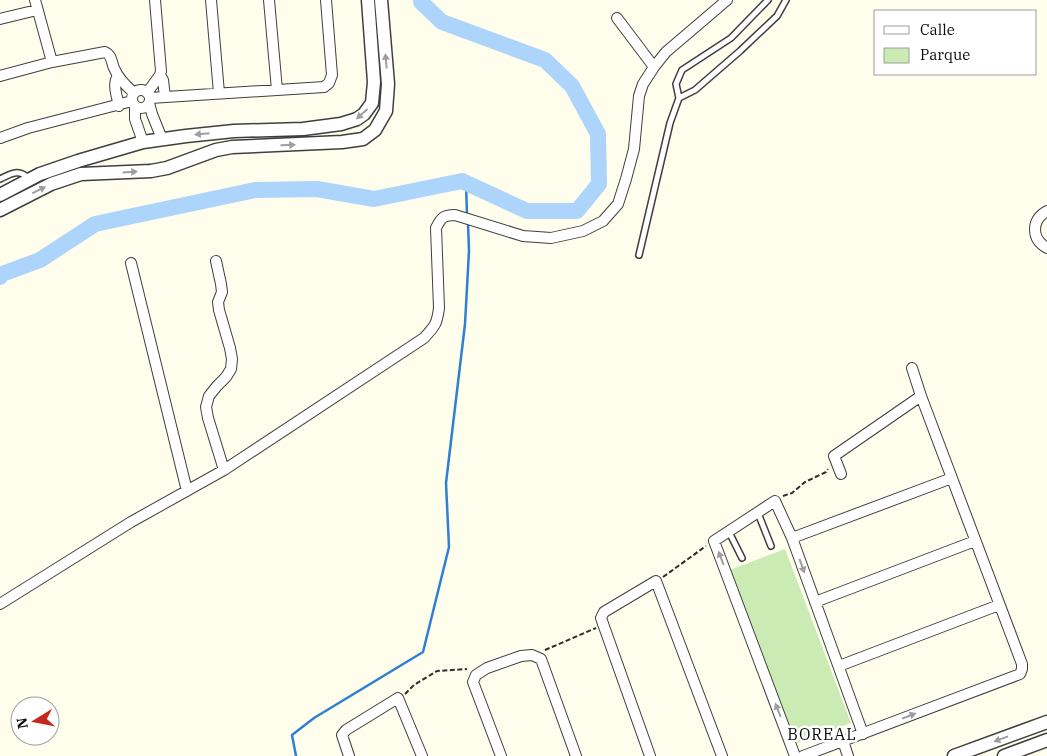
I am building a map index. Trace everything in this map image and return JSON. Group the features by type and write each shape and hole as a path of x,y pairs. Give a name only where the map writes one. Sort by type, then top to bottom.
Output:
{"street":[{"path":"0,76 52,62 107,52 118,76 137,108 145,108 160,75 161,64 156,0"},
{"path":"212,0 219,93"},
{"path":"269,0 277,90"},
{"path":"148,98 327,85 332,75 326,0"},
{"path":"0,195 40,174 143,142 234,131 303,128 341,124 357,119 364,114 372,103 374,82 368,0"},
{"path":"0,210 51,184 81,174 151,171 167,168 216,150 232,147 342,142 363,139 375,130 386,111 388,84 381,0"},
{"path":"0,604 115,531 224,470 424,338 437,321 439,308 436,228 440,220 447,215 455,215 524,236 551,238 583,231 603,221 618,204 626,179 634,149 639,96 643,84 666,52 727,0"},
{"path":"0,19 36,5 52,62"},
{"path":"617,18 654,67"},
{"path":"160,75 163,80 165,96"},
{"path":"118,76 115,84 119,106"},
{"path":"0,138 28,128 119,106 133,100 139,90 144,91 148,98 162,139"},
{"path":"133,100 135,119 143,142"},
{"path":"232,147 234,131"},
{"path":"78,161 81,174"},
{"path":"1047,211 1038,219 1035,229 1038,240 1047,248"},
{"path":"216,261 222,292 218,302 218,310 232,359 231,369 209,396 206,407 224,470"},
{"path":"131,263 187,491"},
{"path":"803,756 820,753 843,741 1020,674 1022,669 1022,664 912,368"},
{"path":"841,474 834,456 921,396"},
{"path":"792,538 952,478"},
{"path":"796,756 714,541 775,501 792,538 863,734"},
{"path":"815,602 975,541"},
{"path":"650,756 601,618 604,612 656,581 722,756"},
{"path":"839,666 999,605"},
{"path":"501,756 473,682 476,675 487,668 521,656 532,655 541,659 576,756"},
{"path":"349,756 342,735 346,730 398,698 422,756"},
{"path":"954,756 1047,722"},
{"path":"1004,756 1047,740"},
{"path":"843,741 848,756"}],"lane":[{"path":"639,255 670,123 679,98 676,84 682,70 731,38 768,0"},
{"path":"679,98 695,90 740,51 777,16 786,0"},
{"path":"0,179 18,172 25,175 29,180"},
{"path":"758,512 771,546"},
{"path":"729,531 742,558"}],"path":[{"path":"775,501 826,472 831,466 834,456"},
{"path":"656,581 714,541"},
{"path":"532,655 602,625"},
{"path":"398,698 437,671 487,668"}],"green space":[{"path":"785,549 851,723 795,744 730,570"}],"waterway":[{"path":"0,277 2,274 40,260 95,224 255,190 317,189 374,199 462,181 527,211 577,211 599,184 598,134 572,86 545,60 442,22 421,0"},
{"path":"466,183 467,215"},
{"path":"296,756 292,735 314,718 423,652 449,547 446,483 465,324 469,251 468,223"}],"district":[{"name":"BOREAL","path":"822,734"}]}
